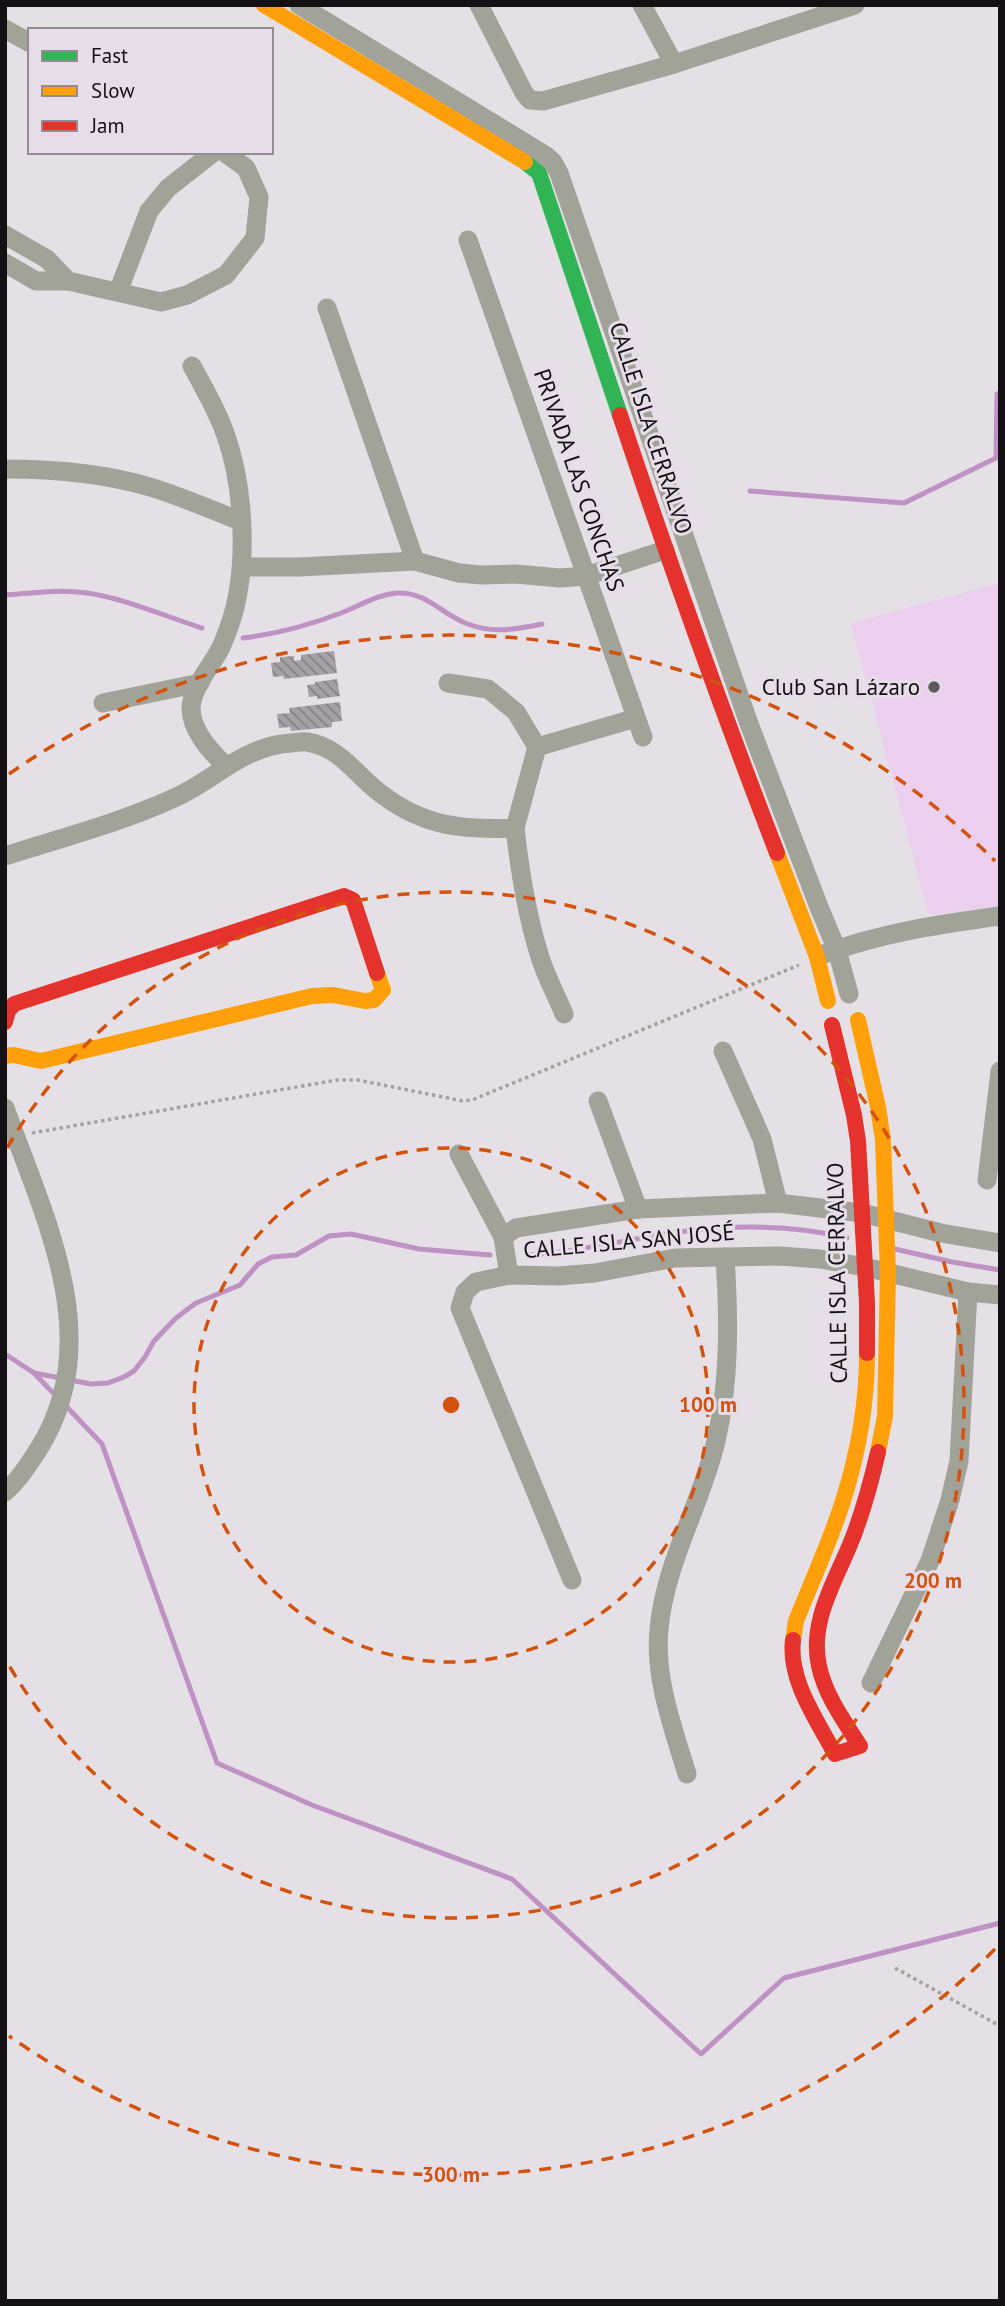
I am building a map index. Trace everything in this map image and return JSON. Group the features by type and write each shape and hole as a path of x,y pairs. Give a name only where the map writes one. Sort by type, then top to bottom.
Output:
{"street":[{"name":"CALLE ISLA CERRALVO","path":"264,5 539,173 665,550 729,728 817,957 828,1001"},
{"name":"CALLE ISLA CERRALVO","path":"299,5 553,162 748,721 836,950 849,994"},
{"path":"479,5 524,93 530,100 543,102 674,64 855,5"},
{"path":"642,5 674,64"},
{"path":"792,5 802,23"},
{"path":"5,29 28,42"},
{"path":"118,292 149,211 168,188 211,154"},
{"path":"5,263 36,281 68,281 161,302 187,295 226,275 255,238 259,197 246,168 227,154"},
{"path":"5,235 47,260 68,281"},
{"name":"PRIVADA LAS CONCHAS","path":"468,240 643,737"},
{"path":"327,308 415,561"},
{"path":"192,366 217,412 232,453 237,477 243,567 235,608 221,648 193,695 191,710 197,729 211,751 226,766"},
{"path":"5,469 40,469 118,479 149,486 240,521"},
{"path":"243,567 415,561 470,575 516,574 560,578 586,576 665,550"},
{"path":"103,704 200,683"},
{"path":"448,683 488,690 516,712 537,747 515,828 527,907 542,963 564,1014"},
{"path":"537,747 636,718"},
{"path":"7,851 124,817 173,799 226,766 271,744 307,742 341,755 380,793 418,816 447,826 476,830 515,828"},
{"path":"5,1022 8,1011 14,1004 344,896 353,900 383,990 374,1000 365,1002 333,995 312,996 41,1061 30,1061 15,1054 5,1056"},
{"path":"817,957 900,931 1000,916"},
{"path":"841,992 849,994 856,998 860,1005 858,1020 853,1026 846,1028 832,1025 825,1014 828,1001 841,992"},
{"name":"CALLE ISLA CERRALVO","path":"832,1025 856,1128 861,1170 867,1363 855,1457 843,1502 796,1621 792,1651 802,1689 835,1754 860,1746 832,1701 819,1667 816,1644 822,1609 856,1530 874,1470 885,1416 888,1273 883,1150 878,1107 858,1020"},
{"path":"723,1052 762,1139 778,1203"},
{"path":"987,1180 1000,1071"},
{"path":"598,1101 638,1209"},
{"path":"5,1108 61,1265 71,1348 63,1396 49,1433 18,1480 5,1492"},
{"path":"459,1154 503,1237"},
{"name":"CALLE ISLA SAN JOSÉ","path":"509,1275 503,1237 516,1228 638,1209 778,1203 862,1213 941,1233 1000,1243"},
{"path":"687,1774 670,1720 660,1671 658,1630 668,1581 716,1442 727,1364 725,1256"},
{"name":"CALLE ISLA SAN JOSÉ","path":"572,1580 460,1308 465,1292 476,1282 509,1275 559,1276 595,1273 675,1258 779,1256 820,1259 968,1292 1000,1295"},
{"path":"871,1683 930,1561 960,1461 968,1292"}],"path":[{"path":"15,1136 337,1080 358,1080 463,1101 472,1100 817,957"},
{"path":"895,1968 1000,2026"}],"shaded area":[{"name":"Club San Lázaro","path":"1000,583 1000,906 929,915 851,623"}],"building":[{"path":"334,651 337,673 284,679 283,676 273,677 271,663 280,662 280,657 294,656 294,661 301,660 301,655"},
{"path":"337,679 340,696 317,699 317,696 309,697 307,685"},
{"path":"340,702 342,721 332,722 332,727 291,731 290,727 279,728 277,714 290,713 289,708"}],"waterway":[{"path":"750,491 904,503 996,458 997,394 1000,393"},
{"path":"5,595 56,591 87,593 131,604 202,628"},
{"path":"243,638 305,625 375,598 396,593 417,596 477,627 505,630 542,624"},
{"path":"529,1255 716,1228 782,1228 847,1238"},
{"path":"70,1380 91,1384 108,1383 124,1377 134,1371 154,1341 176,1318 196,1303 240,1285 258,1264 272,1257 296,1255 329,1236 351,1234 419,1249 490,1255"},
{"path":"895,1249 1000,1270"},
{"path":"5,1354 34,1373 60,1378"},
{"path":"34,1373 56,1396"},
{"path":"65,1405 102,1444 217,1763 312,1805 512,1879 701,2054 784,1978 1000,1923"}],"traffic: fast":[{"path":"525,162 539,173 620,415"}],"traffic: slow":[{"path":"264,5 525,162"},
{"path":"777,853 817,957 828,1001"},
{"path":"5,1056 14,1055 41,1061 312,996 333,995 374,1000 383,990 377,973"},
{"path":"858,1020 883,1140 888,1273 885,1416 878,1452"},
{"path":"793,1640 796,1621 843,1501 853,1465 861,1428 867,1353"}],"traffic: jam":[{"path":"620,415 696,635 777,853"},
{"path":"5,1022 8,1011 14,1004 344,896 353,900 377,973"},
{"path":"832,1025 858,1141 867,1303 867,1353"},
{"path":"793,1640 799,1685 835,1754 860,1746 836,1708 822,1677 817,1648 818,1630 828,1596 856,1529 878,1452"}],"place":[{"name":"Club San Lázaro","path":"934,687"}]}
